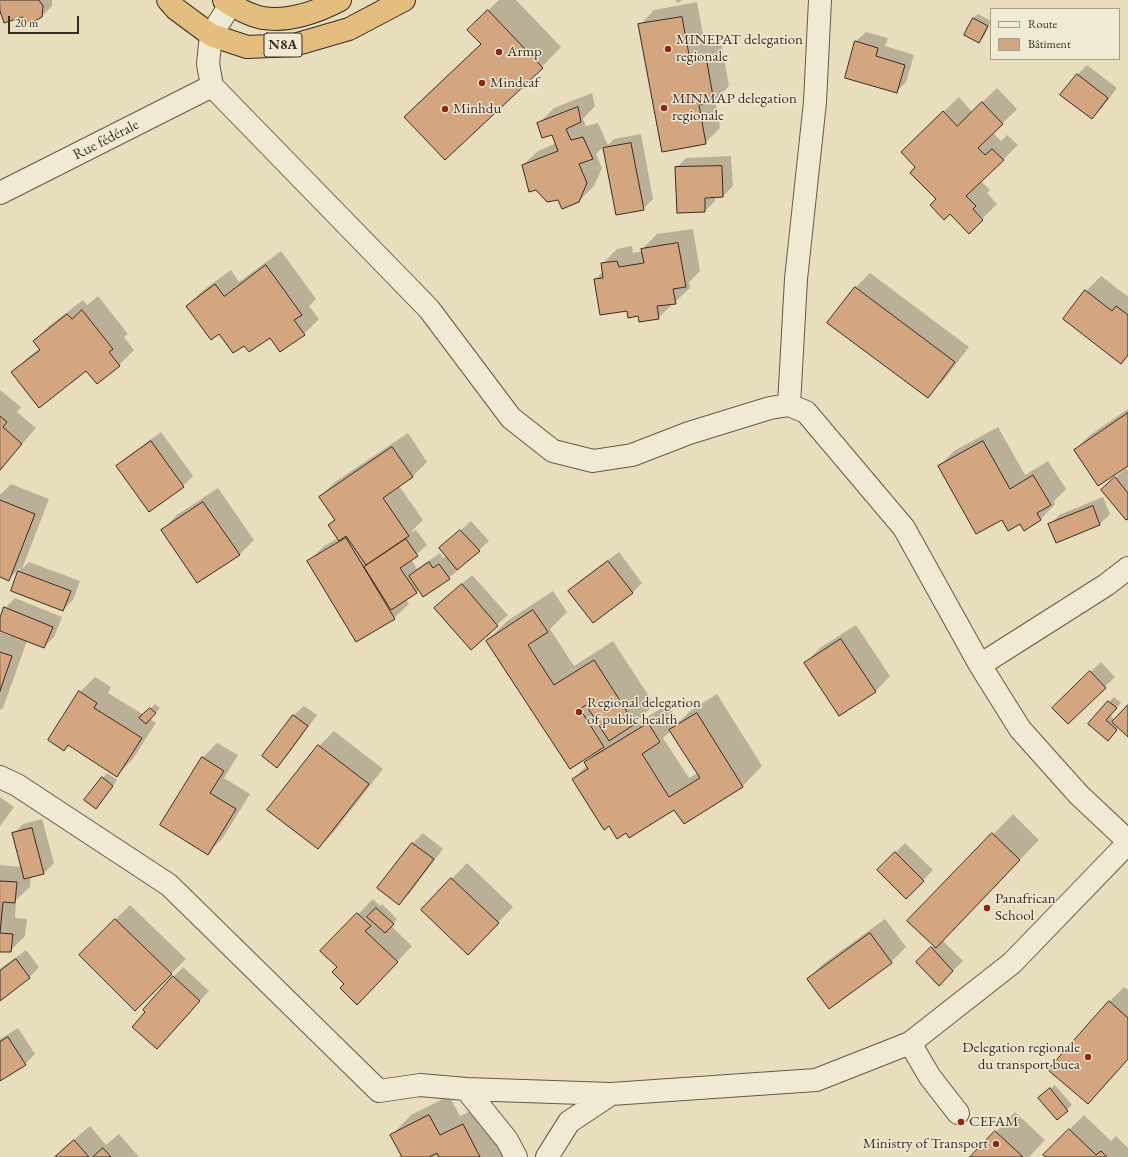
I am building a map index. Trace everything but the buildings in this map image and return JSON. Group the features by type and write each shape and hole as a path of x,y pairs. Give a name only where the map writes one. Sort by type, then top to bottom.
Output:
{"highway":[{"name":"N8A","path":"168,0 176,9 211,35 247,47 294,45 349,29 404,0"},
{"name":"N8A","path":"227,2 262,18 289,18 321,10 340,0"}],"street":[{"path":"789,405 796,280 815,102 820,0"},
{"path":"0,777 17,785 169,885 379,1091 420,1085 466,1089 611,1094 816,1080 910,1044 1012,963 1126,835 1079,795 1020,729 980,665 904,528 806,412 789,405 770,408 689,433 632,455 593,461 553,451 511,418 429,309 212,86 208,64 211,35 227,2"},
{"name":"Rue fédérale","path":"0,193 212,86"},
{"path":"980,665 1106,585 1128,568"},
{"path":"910,1044 930,1077 958,1113"},
{"path":"466,1089 507,1140 516,1157"},
{"path":"547,1157 569,1122 611,1094"}],"place":[{"name":"MINEPAT delegation regionale","path":"668,49"},
{"name":"Armp","path":"499,52"},
{"name":"Mindcaf","path":"482,83"},
{"name":"MINMAP delegation regionale","path":"664,108"},
{"name":"Minhdu","path":"445,109"},
{"name":"Regional delegation of public health","path":"579,712"},
{"name":"Panafrican School","path":"987,908"},
{"name":"Delegation regionale du transport buea","path":"1088,1057"},
{"name":"CEFAM","path":"961,1122"},
{"name":"Ministry of Transport","path":"996,1144"}]}
